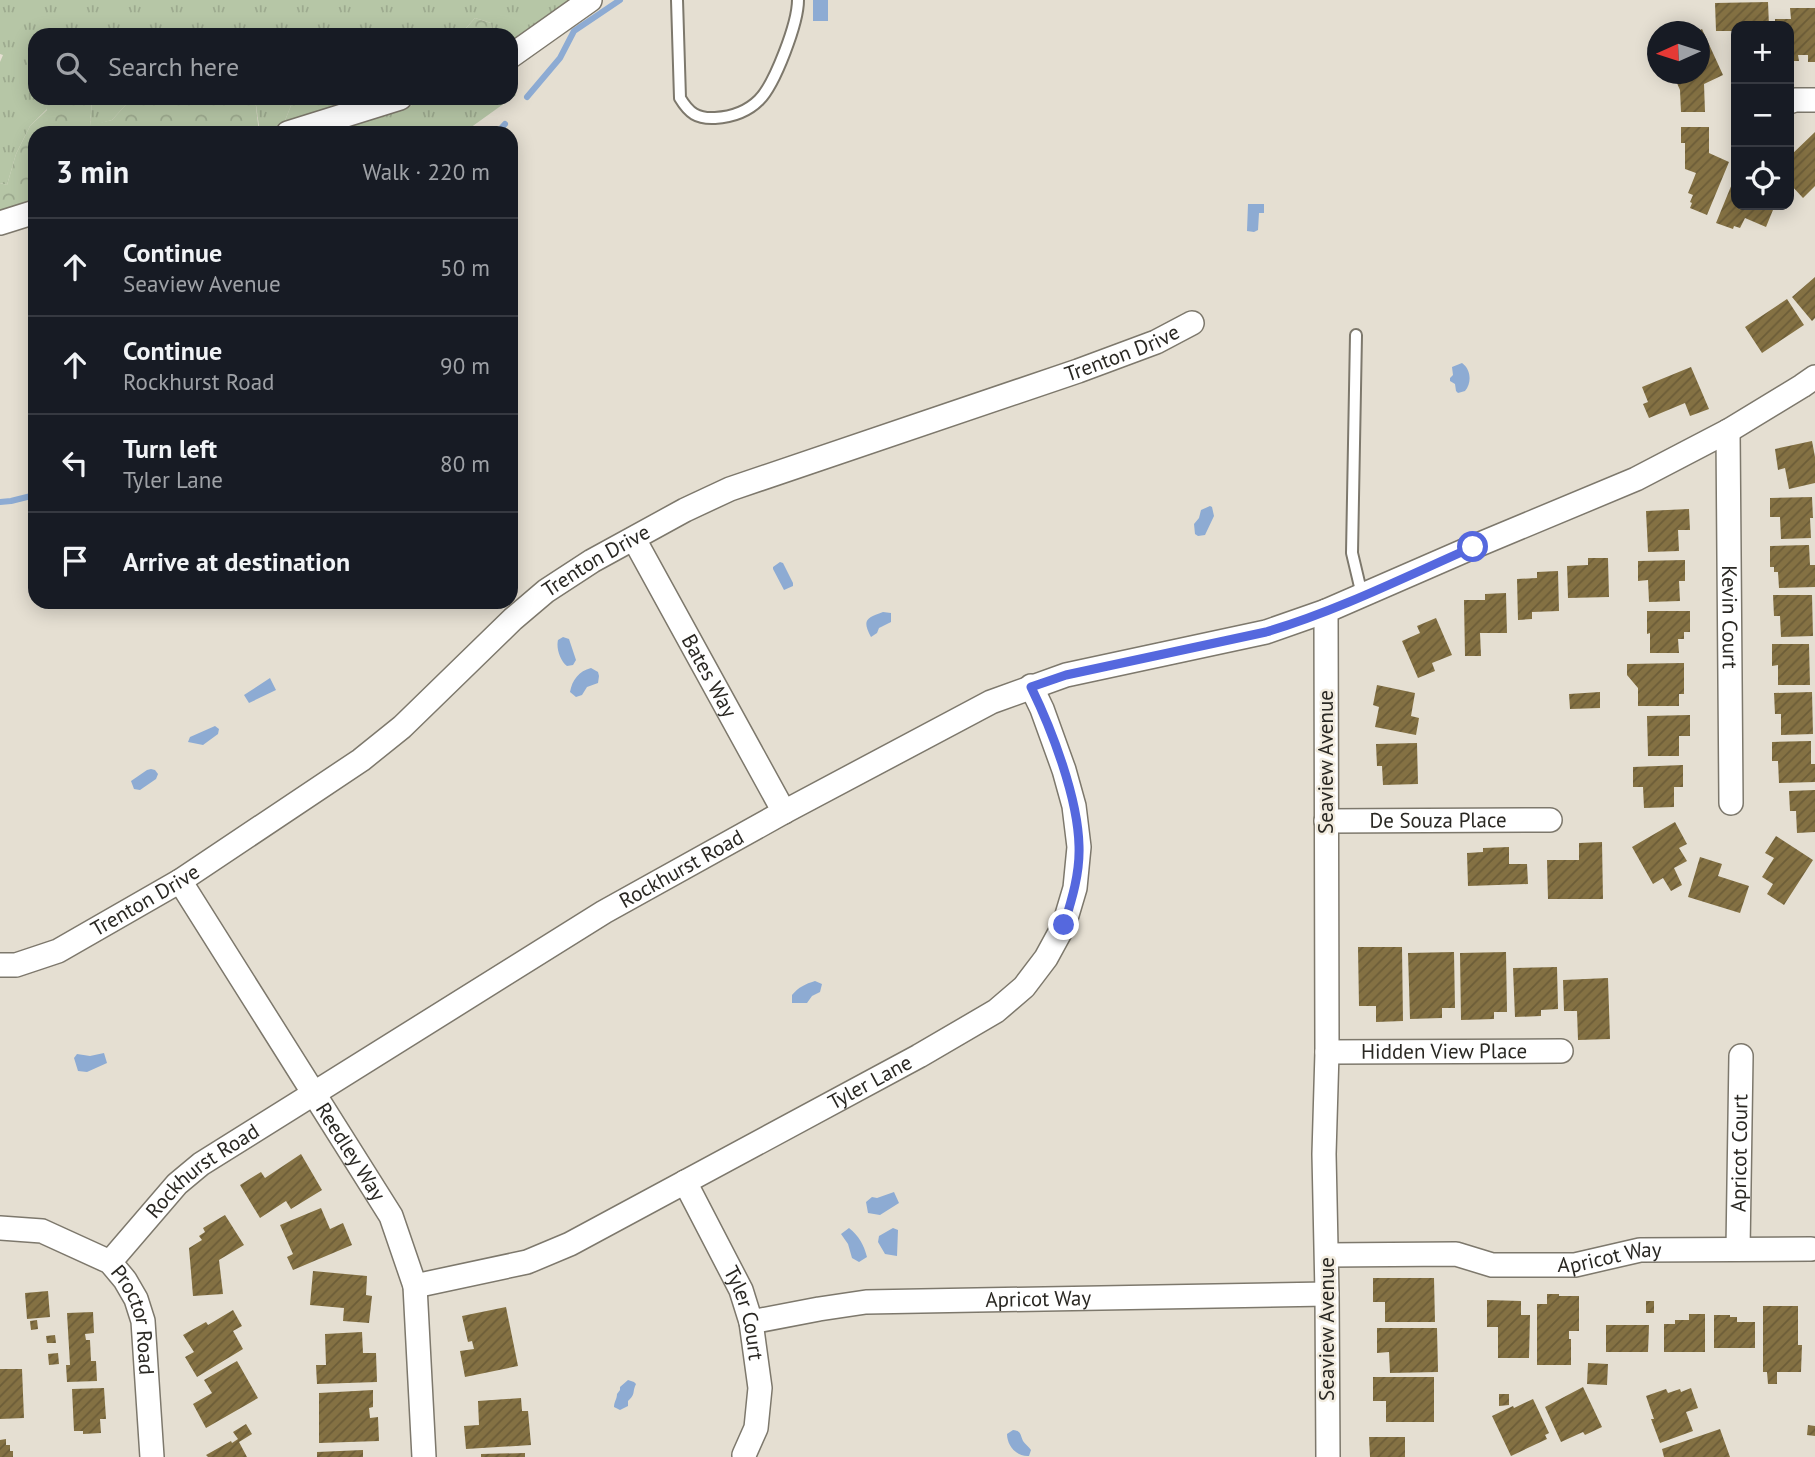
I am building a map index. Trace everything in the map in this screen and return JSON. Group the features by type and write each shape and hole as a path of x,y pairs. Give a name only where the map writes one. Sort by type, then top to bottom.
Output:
{"street":[{"path":"518,51 590,0"},
{"path":"1794,100 1815,100"},
{"path":"310,126 378,105"},
{"path":"0,223 28,214"},
{"name":"Trenton Drive","path":"0,965 16,965 58,951 180,881 361,761 402,727 513,619 546,591 592,561 685,510 730,489 1078,371 1156,342 1192,323"},
{"path":"1326,611 1636,479 1728,431 1815,377"},
{"name":"Kevin Court","path":"1728,431 1731,803"},
{"name":"Bates Way","path":"634,539 784,812"},
{"name":"Rockhurst Road","path":"110,1262 188,1173 604,912 784,812 991,702 1031,687 1066,675 1266,632 1326,611"},
{"name":"Seaview Avenue","path":"1326,611 1327,1052 1324,1154 1328,1457"},
{"name":"Tyler Lane","path":"415,1286 527,1262 570,1244 919,1056 996,1011 1024,987 1046,958 1064,925 1075,888 1079,847 1071,794 1042,709 1031,687"},
{"name":"De Souza Place","path":"1326,821 1550,820"},
{"name":"Reedley Way","path":"180,881 391,1216 415,1286 424,1457"},
{"name":"Hidden View Place","path":"1327,1052 1561,1051"},
{"name":"Apricot Court","path":"1738,1249 1741,1056"},
{"name":"Tyler Court","path":"685,1182 741,1290 751,1322 760,1388 756,1428 744,1455"},
{"name":"Proctor Road","path":"0,1228 42,1231 110,1262 125,1280 136,1299 143,1321 152,1457"},
{"name":"Apricot Way","path":"1327,1255 1456,1254 1492,1265 1575,1265 1640,1250 1811,1249"},
{"name":"Apricot Way","path":"751,1322 866,1303 1327,1294"}],"lane":[{"path":"677,0 680,98 695,116 705,119 741,113 758,101 769,87 791,34 798,0"},
{"path":"1356,335 1352,553 1362,596"}],"green space":[{"path":"0,0 572,0 518,39 518,28 491,28 491,23 475,18 466,28 28,28 28,105 46,105 47,109 28,126 7,185 0,183 0,62 3,55 0,54"},
{"path":"475,18 491,23 491,28 466,28"},
{"path":"45,105 92,105 90,125 112,120 126,105 256,105 258,126 30,126 47,110"},
{"path":"92,105 126,105 112,120 90,126"},
{"path":"256,105 291,105 284,123 277,126 259,126"},
{"path":"291,105 340,105 284,123"},
{"path":"412,105 502,105 473,126 344,126"},
{"path":"28,130 28,202 0,211 0,183 7,185 16,154"}],"water":[{"path":"813,0 828,0 828,21 813,21"},
{"path":"1248,204 1264,204 1264,213 1259,213 1258,230 1254,232 1247,231"},
{"path":"1462,363 1469,372 1470,380 1465,391 1458,393 1450,378 1453,375 1452,367"},
{"path":"1210,506 1214,516 1205,535 1198,536 1195,534 1194,524 1201,510"},
{"path":"780,562 793,583 793,586 784,590 773,569"},
{"path":"883,612 891,613 891,622 879,628 871,637 867,620"},
{"path":"563,637 569,639 576,660 573,665 567,666 559,654 558,640"},
{"path":"591,668 598,672 598,683 587,687 582,695 576,697 570,692 572,684 580,674"},
{"path":"270,678 276,690 249,703 244,695"},
{"path":"215,726 219,729 218,734 203,745 188,742 190,737"},
{"path":"151,769 158,774 156,779 140,790 134,789 131,781"},
{"path":"815,981 822,984 820,992 812,996 807,1003 792,1003 792,995 795,992"},
{"path":"104,1053 107,1063 87,1072 78,1071 74,1058 77,1054 90,1056"},
{"path":"894,1192 899,1203 880,1215 868,1213 866,1202 872,1197"},
{"path":"849,1228 866,1253 867,1257 859,1262 852,1258 848,1244 841,1234"},
{"path":"893,1228 898,1230 897,1256 885,1254 878,1242 879,1236"},
{"path":"628,1380 636,1384 628,1406 620,1410 614,1407 617,1394"},
{"path":"1013,1430 1019,1432 1031,1450 1029,1456 1020,1455 1011,1446 1007,1434"}],"building":[{"path":"1768,2 1769,21 1731,21 1731,31 1716,31 1715,3"},
{"path":"1790,8 1815,8 1815,62 1808,62 1808,55 1798,55 1799,61 1794,61 1794,21 1775,21 1791,19"},
{"path":"1710,47 1723,75 1710,81"},
{"path":"1677,84 1704,84 1705,112 1681,112"},
{"path":"1681,127 1709,127 1709,153 1729,162 1707,215 1690,208 1693,195 1688,193 1696,173 1685,169 1685,143 1681,143"},
{"path":"1815,132 1815,186 1803,198 1794,188 1794,152"},
{"path":"1731,186 1731,210 1773,210 1766,227 1745,218 1740,228 1734,226 1733,229 1716,223"},
{"path":"1815,277 1815,318 1812,321 1792,297"},
{"path":"1787,299 1804,325 1762,353 1745,327"},
{"path":"1691,367 1709,409 1690,416 1685,403 1649,418 1643,404 1648,402 1642,387"},
{"path":"1812,441 1815,483 1789,489 1785,468 1778,470 1775,449"},
{"path":"1812,497 1811,538 1781,539 1780,517 1770,517 1770,498"},
{"path":"1689,509 1690,530 1678,530 1679,551 1648,552 1646,511"},
{"path":"1809,545 1810,565 1815,565 1815,587 1779,588 1778,572 1774,572 1774,567 1770,567 1770,546"},
{"path":"1588,558 1608,558 1609,597 1568,598 1567,566 1588,565"},
{"path":"1685,560 1685,581 1679,581 1680,601 1649,602 1648,580 1638,581 1638,561"},
{"path":"1558,571 1559,611 1532,612 1532,619 1518,620 1517,579 1537,578 1537,572"},
{"path":"1506,593 1507,633 1480,633 1481,656 1465,656 1464,600 1485,600 1485,594"},
{"path":"1773,595 1812,595 1813,636 1781,637 1780,616 1774,616"},
{"path":"1647,611 1690,611 1690,632 1684,632 1684,639 1678,639 1679,653 1650,653"},
{"path":"1436,618 1452,655 1432,663 1435,671 1418,678 1402,641 1420,633 1417,626"},
{"path":"1772,644 1809,644 1810,685 1778,685 1778,665 1772,666"},
{"path":"1684,663 1684,694 1679,694 1679,706 1638,706 1638,688 1627,675 1627,664"},
{"path":"1377,685 1415,693 1411,716 1419,718 1416,735 1375,727 1379,707 1373,705"},
{"path":"1600,692 1600,708 1570,709 1569,694"},
{"path":"1812,692 1813,734 1781,735 1781,714 1775,714 1774,693"},
{"path":"1690,715 1690,736 1679,736 1679,756 1648,756 1647,716"},
{"path":"1811,741 1811,764 1815,764 1815,782 1779,783 1778,761 1772,761 1772,742"},
{"path":"1417,743 1418,784 1383,785 1382,766 1377,766 1376,744"},
{"path":"1683,765 1683,787 1674,787 1674,807 1644,808 1643,787 1633,787 1633,767"},
{"path":"1815,790 1815,832 1797,833 1796,811 1790,811 1789,791"},
{"path":"1675,822 1687,844 1679,848 1687,861 1674,868 1682,885 1671,891 1663,878 1653,884 1632,847"},
{"path":"1776,836 1813,860 1784,905 1767,894 1773,884 1762,877 1774,858 1765,853"},
{"path":"1602,842 1603,899 1548,899 1547,860 1579,860 1579,843"},
{"path":"1509,847 1509,864 1527,864 1528,884 1468,886 1467,853 1483,852 1483,848"},
{"path":"1700,857 1722,864 1718,876 1749,886 1740,913 1688,897"},
{"path":"1358,947 1402,947 1403,1021 1376,1022 1376,1006 1359,1006"},
{"path":"1454,952 1455,1008 1442,1008 1442,1018 1410,1019 1408,953"},
{"path":"1506,952 1507,1012 1494,1012 1494,1019 1461,1020 1460,953"},
{"path":"1557,967 1558,1009 1541,1010 1541,1016 1515,1017 1513,968"},
{"path":"1608,978 1610,1039 1578,1040 1577,1011 1564,1011 1563,980"},
{"path":"301,1154 322,1190 291,1209 286,1201 260,1218 240,1185 261,1172 265,1178"},
{"path":"321,1208 330,1229 343,1223 352,1245 293,1270 287,1257 293,1254 280,1225"},
{"path":"225,1215 244,1245 219,1260 223,1294 193,1296 189,1248 202,1240 199,1236 205,1232 203,1228"},
{"path":"313,1271 367,1276 366,1295 372,1296 369,1323 343,1321 344,1308 310,1305"},
{"path":"1373,1278 1434,1278 1435,1322 1385,1322 1385,1302 1373,1302"},
{"path":"48,1291 50,1317 27,1319 25,1293"},
{"path":"1547,1294 1579,1296 1579,1331 1569,1331 1571,1365 1537,1365 1537,1304 1547,1304"},
{"path":"1487,1300 1521,1301 1521,1315 1530,1315 1529,1358 1498,1358 1498,1327 1487,1327"},
{"path":"1646,1301 1654,1301 1654,1313 1646,1313"},
{"path":"1763,1306 1798,1306 1798,1345 1802,1345 1801,1372 1777,1372 1777,1384 1768,1384 1767,1372 1763,1372"},
{"path":"506,1307 518,1366 465,1377 460,1351 474,1349 472,1341 468,1342 462,1316"},
{"path":"233,1310 242,1326 233,1331 243,1349 197,1377 185,1357 194,1352 183,1335 206,1322 208,1325"},
{"path":"93,1312 94,1333 85,1334 86,1340 90,1340 91,1361 96,1361 97,1381 67,1382 66,1365 70,1365 67,1313"},
{"path":"1689,1314 1705,1314 1705,1352 1664,1352 1664,1324 1675,1324 1675,1320 1689,1320"},
{"path":"1714,1315 1737,1317 1737,1322 1755,1322 1755,1348 1714,1348"},
{"path":"37,1320 38,1329 31,1330 30,1321"},
{"path":"1606,1325 1649,1325 1648,1352 1606,1352"},
{"path":"1377,1328 1437,1328 1438,1372 1390,1373 1389,1352 1377,1353"},
{"path":"362,1332 363,1353 376,1353 377,1382 317,1384 316,1365 326,1365 325,1334"},
{"path":"55,1335 56,1343 47,1343 46,1336"},
{"path":"58,1353 59,1364 49,1365 48,1354"},
{"path":"237,1361 258,1398 206,1428 193,1404 212,1393 204,1380"},
{"path":"1588,1363 1608,1364 1607,1385 1587,1384"},
{"path":"0,1369 22,1369 24,1418 0,1419"},
{"path":"1373,1377 1434,1377 1434,1422 1386,1422 1386,1401 1373,1401"},
{"path":"1583,1387 1602,1427 1561,1442 1545,1407"},
{"path":"104,1388 106,1419 100,1419 101,1433 83,1434 83,1431 74,1431 72,1389"},
{"path":"1691,1388 1698,1408 1686,1412 1693,1431 1660,1443 1646,1396 1666,1389 1668,1393"},
{"path":"373,1390 370,1418 378,1417 379,1441 319,1443 319,1393"},
{"path":"1499,1394 1509,1394 1509,1405 1499,1406"},
{"path":"521,1398 522,1411 528,1411 531,1445 466,1449 464,1426 479,1425 478,1401"},
{"path":"1533,1399 1549,1433 1545,1435 1547,1439 1511,1456 1492,1416"},
{"path":"246,1424 252,1434 239,1442 247,1457 206,1455 238,1439 233,1432"},
{"path":"1808,1425 1815,1426 1815,1436 1807,1435"},
{"path":"1720,1429 1730,1457 1664,1457 1662,1449"},
{"path":"1369,1437 1405,1437 1405,1457 1370,1457"},
{"path":"6,1439 6,1445 10,1445 10,1451 13,1451 13,1457 0,1457 0,1440"},
{"path":"363,1450 363,1457 317,1457 317,1452"},
{"path":"525,1453 525,1457 481,1457 481,1454"}],"waterway":[{"path":"527,97 560,58 574,31 620,0"},
{"path":"0,502 28,497"}],"route":[{"path":"1064,925 1075,888 1079,847 1074,806 1042,709 1031,687 1066,675 1285,626 1473,547"}]}
